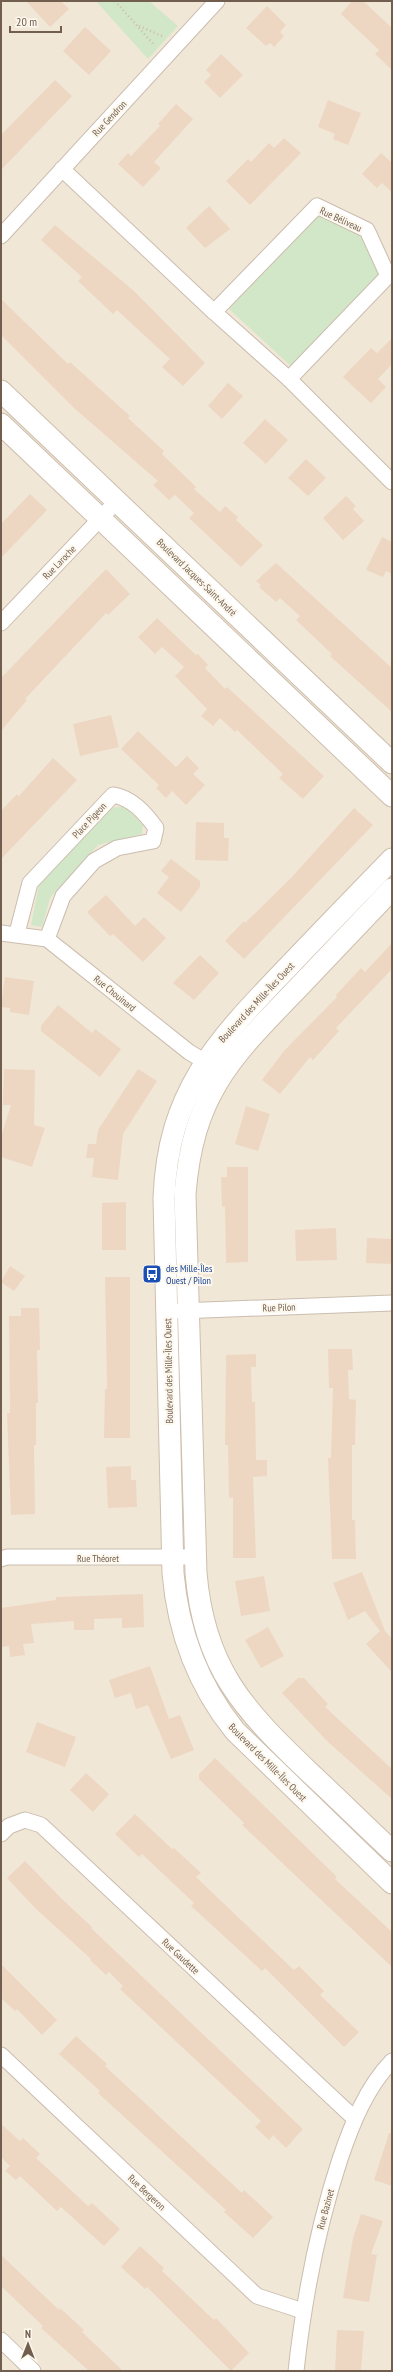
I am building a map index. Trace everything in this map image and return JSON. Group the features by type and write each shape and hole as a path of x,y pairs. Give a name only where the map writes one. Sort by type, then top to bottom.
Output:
{"street":[{"name":"Rue Gendron","path":"1,236 217,1"},
{"path":"62,169 214,312 289,379 392,482"},
{"name":"Rue Béliveau","path":"214,312 317,206 367,230 388,276 289,379"},
{"name":"Boulevard Jacques-Saint-André","path":"1,391 392,763"},
{"path":"1,424 392,796"},
{"name":"Rue Laroche","path":"1,623 117,501"},
{"name":"Place Pigeon","path":"17,933 30,883 113,795 126,797 148,818 156,828 153,841 117,848 94,861 63,896 47,939"},
{"name":"Boulevard des Mille-Îles Ouest","path":"392,859 237,1019 204,1062 182,1106 170,1144 165,1170 166,1311 174,1588 186,1643 202,1682 217,1709 252,1749 392,1883"},
{"name":"Boulevard des Mille-Îles Ouest","path":"392,889 252,1035 222,1072 200,1117 189,1156 185,1194 196,1557 198,1597 207,1634 221,1669 238,1698 268,1733 392,1851"},
{"name":"Rue Chouinard","path":"1,933 17,933 47,939 188,1052 222,1072"},
{"name":"Rue Pilon","path":"166,1311 392,1303"},
{"name":"Rue Théoret","path":"1,1559 7,1557 196,1557"},
{"name":"Rue Gaudette","path":"1,1834 9,1826 24,1820 41,1825 354,2118"},
{"name":"Rue Bergeron","path":"1,2055 257,2296 303,2311"},
{"name":"Rue Bazinet","path":"296,2371 303,2311 314,2251 328,2195 354,2118 382,2071 392,2060"},
{"path":"1,2340 33,2371"}],"path":[{"path":"115,1 165,57"},
{"path":"137,25 178,43"}],"shaded area":[{"path":"1,1 392,1 392,2371 1,2371"}],"green space":[{"path":"96,1 149,1 178,26 148,59"},
{"path":"318,215 362,236 380,275 293,368 229,309"},
{"path":"124,806 143,825 142,834 98,845 50,898 42,927 31,925 39,885 112,808"}],"building":[{"path":"26,1 61,1 69,9 50,27"},
{"path":"352,1 363,1 392,28 392,70 375,54 379,50 341,14"},
{"path":"267,6 286,25 280,32 284,36 274,47 270,43 266,46 246,28"},
{"path":"85,27 111,51 89,75 63,51"},
{"path":"221,54 243,75 220,98 204,82 211,75 206,70"},
{"path":"55,80 72,96 1,170 1,135"},
{"path":"328,100 361,113 348,145 333,139 335,134 318,127"},
{"path":"176,104 193,119 154,162 161,168 143,187 118,164 128,153 131,156 160,126 158,124"},
{"path":"284,138 301,153 250,205 226,181 248,159 251,162 269,143 274,148"},
{"path":"381,153 392,163 392,192 382,183 377,188 362,174"},
{"path":"209,206 230,229 205,248 186,228"},
{"path":"55,225 134,291 205,363 183,386 162,367 170,359 117,310 113,314 78,281 82,277 41,240"},
{"path":"1,299 68,364 70,362 130,416 128,418 164,451 162,454 196,487 194,489 220,512 225,506 238,517 236,520 263,545 241,567 189,518 194,513 175,495 169,500 153,485 158,481 74,408 1,335"},
{"path":"392,338 392,364 378,379 386,387 371,403 343,377 371,348 377,353"},
{"path":"228,383 243,396 222,419 208,406"},
{"path":"265,419 288,440 266,464 243,443"},
{"path":"306,459 326,478 308,496 288,478"},
{"path":"30,494 47,510 1,558 1,524"},
{"path":"346,496 356,506 353,509 364,521 343,540 323,518"},
{"path":"382,537 392,542 392,574 386,571 383,577 366,570"},
{"path":"276,563 392,668 392,712 330,656 332,654 296,620 300,616 280,598 276,602 259,587 261,585 256,581"},
{"path":"106,569 130,594 108,615 106,613 25,699 27,700 1,731 1,678"},
{"path":"157,618 196,655 198,654 208,665 205,668 225,689 227,687 324,776 303,799 279,778 283,774 237,730 235,732 220,718 213,726 201,716 207,709 175,676 184,667 162,647 155,654 138,637"},
{"path":"111,715 119,747 80,756 73,724"},
{"path":"138,731 176,767 187,756 199,768 193,774 205,785 186,805 172,791 166,798 156,788 159,785 121,749"},
{"path":"53,758 77,780 1,859 1,811 17,794 19,796"},
{"path":"354,808 373,825 244,959 225,941 244,921 245,923 292,877"},
{"path":"196,822 224,823 224,838 229,838 228,861 195,860"},
{"path":"171,859 200,881 200,887 181,912 157,893 169,877 161,871"},
{"path":"106,895 135,926 144,917 166,938 143,962 113,934 110,936 87,912"},
{"path":"392,943 392,969 336,1028 339,1031 313,1060 310,1057 280,1094 262,1080 284,1051 337,997 336,995 361,968 365,972"},
{"path":"200,955 219,973 194,1000 173,983"},
{"path":"5,977 34,981 29,1015 10,1012 10,1008 1,1007"},
{"path":"58,1005 92,1033 95,1029 121,1049 100,1077 41,1031 41,1026"},
{"path":"4,1069 35,1070 34,1125 45,1128 32,1167 1,1157 1,1137 11,1105 3,1105"},
{"path":"138,1069 157,1081 123,1134 118,1180 92,1177 94,1158 86,1158 88,1144 96,1144 98,1130"},
{"path":"246,1106 270,1114 258,1151 235,1144"},
{"path":"227,1167 248,1167 248,1262 226,1263 225,1206 222,1207 221,1177 227,1177"},
{"path":"126,1202 126,1250 102,1250 102,1203"},
{"path":"336,1228 337,1260 296,1261 295,1230"},
{"path":"367,1238 392,1239 392,1264 366,1263"},
{"path":"10,1266 25,1276 14,1291 1,1282"},
{"path":"105,1277 130,1277 130,1438 104,1438 105,1389 107,1389"},
{"path":"21,1308 39,1308 40,1350 37,1350 38,1403 36,1403 36,1445 34,1445 35,1514 11,1515 7,1413 10,1413 9,1316 21,1316"},
{"path":"328,1349 352,1349 353,1370 348,1370 349,1399 356,1400 355,1445 352,1445 352,1520 355,1520 356,1559 332,1559 328,1458 331,1458 333,1388 329,1388"},
{"path":"256,1354 256,1367 251,1367 252,1402 255,1402 256,1460 267,1460 267,1476 253,1477 256,1558 233,1558 233,1497 229,1498 228,1445 225,1445 226,1355"},
{"path":"131,1466 131,1480 136,1480 137,1507 108,1508 106,1467"},
{"path":"362,1572 385,1631 392,1639 392,1672 366,1644 380,1631 365,1611 348,1620 333,1583"},
{"path":"264,1576 270,1611 241,1616 235,1581"},
{"path":"143,1594 144,1627 122,1628 122,1618 94,1619 94,1630 74,1630 74,1621 31,1624 34,1643 23,1644 25,1655 10,1657 9,1646 1,1647 1,1608 56,1600 56,1597"},
{"path":"268,1627 284,1656 261,1668 245,1640"},
{"path":"150,1666 169,1719 180,1715 194,1750 171,1759 148,1705 136,1709 131,1693 115,1698 109,1680"},
{"path":"298,1678 304,1678 328,1704 325,1707 392,1769 392,1799 327,1741 282,1693"},
{"path":"37,1722 76,1737 65,1767 26,1752"},
{"path":"215,1758 337,1877 335,1879 392,1932 392,1967 242,1825 244,1823 199,1779 199,1774"},
{"path":"86,1773 109,1794 93,1812 70,1790"},
{"path":"135,1814 172,1849 174,1848 201,1873 196,1877 294,1970 299,1966 324,1991 320,1995 359,2032 344,2047 265,1968 262,1971 191,1906 194,1903 142,1854 139,1857 115,1834"},
{"path":"25,1861 92,1927 91,1928 303,2129 286,2148 273,2135 269,2140 255,2127 261,2121 120,1989 123,1986 109,1972 106,1975 90,1960 91,1959 35,1908 7,1878"},
{"path":"1,1964 57,2020 42,2035 17,2009 15,2011 1,1998"},
{"path":"76,2036 107,2064 105,2066 242,2193 244,2190 273,2217 253,2238 224,2212 226,2210 98,2093 100,2091 59,2054"},
{"path":"1,2124 20,2141 23,2138 40,2154 36,2158 88,2206 92,2203 120,2229 104,2246 61,2207 57,2211 20,2176 16,2180 5,2171 10,2166 1,2157"},
{"path":"389,2133 392,2133 392,2186 374,2180"},
{"path":"361,2214 383,2221 371,2254 377,2255 369,2302 343,2298 353,2238"},
{"path":"140,2246 164,2268 162,2271 214,2320 216,2318 249,2353 231,2371 147,2287 145,2289 121,2267"},
{"path":"1,2255 59,2310 60,2308 84,2330 82,2332 123,2371 89,2371 41,2328 43,2326 1,2286"},
{"path":"337,2330 364,2331 361,2371 335,2371"}],"place":[{"name":"des Mille-Îles Ouest / Pilon","path":"152,1274"}]}
